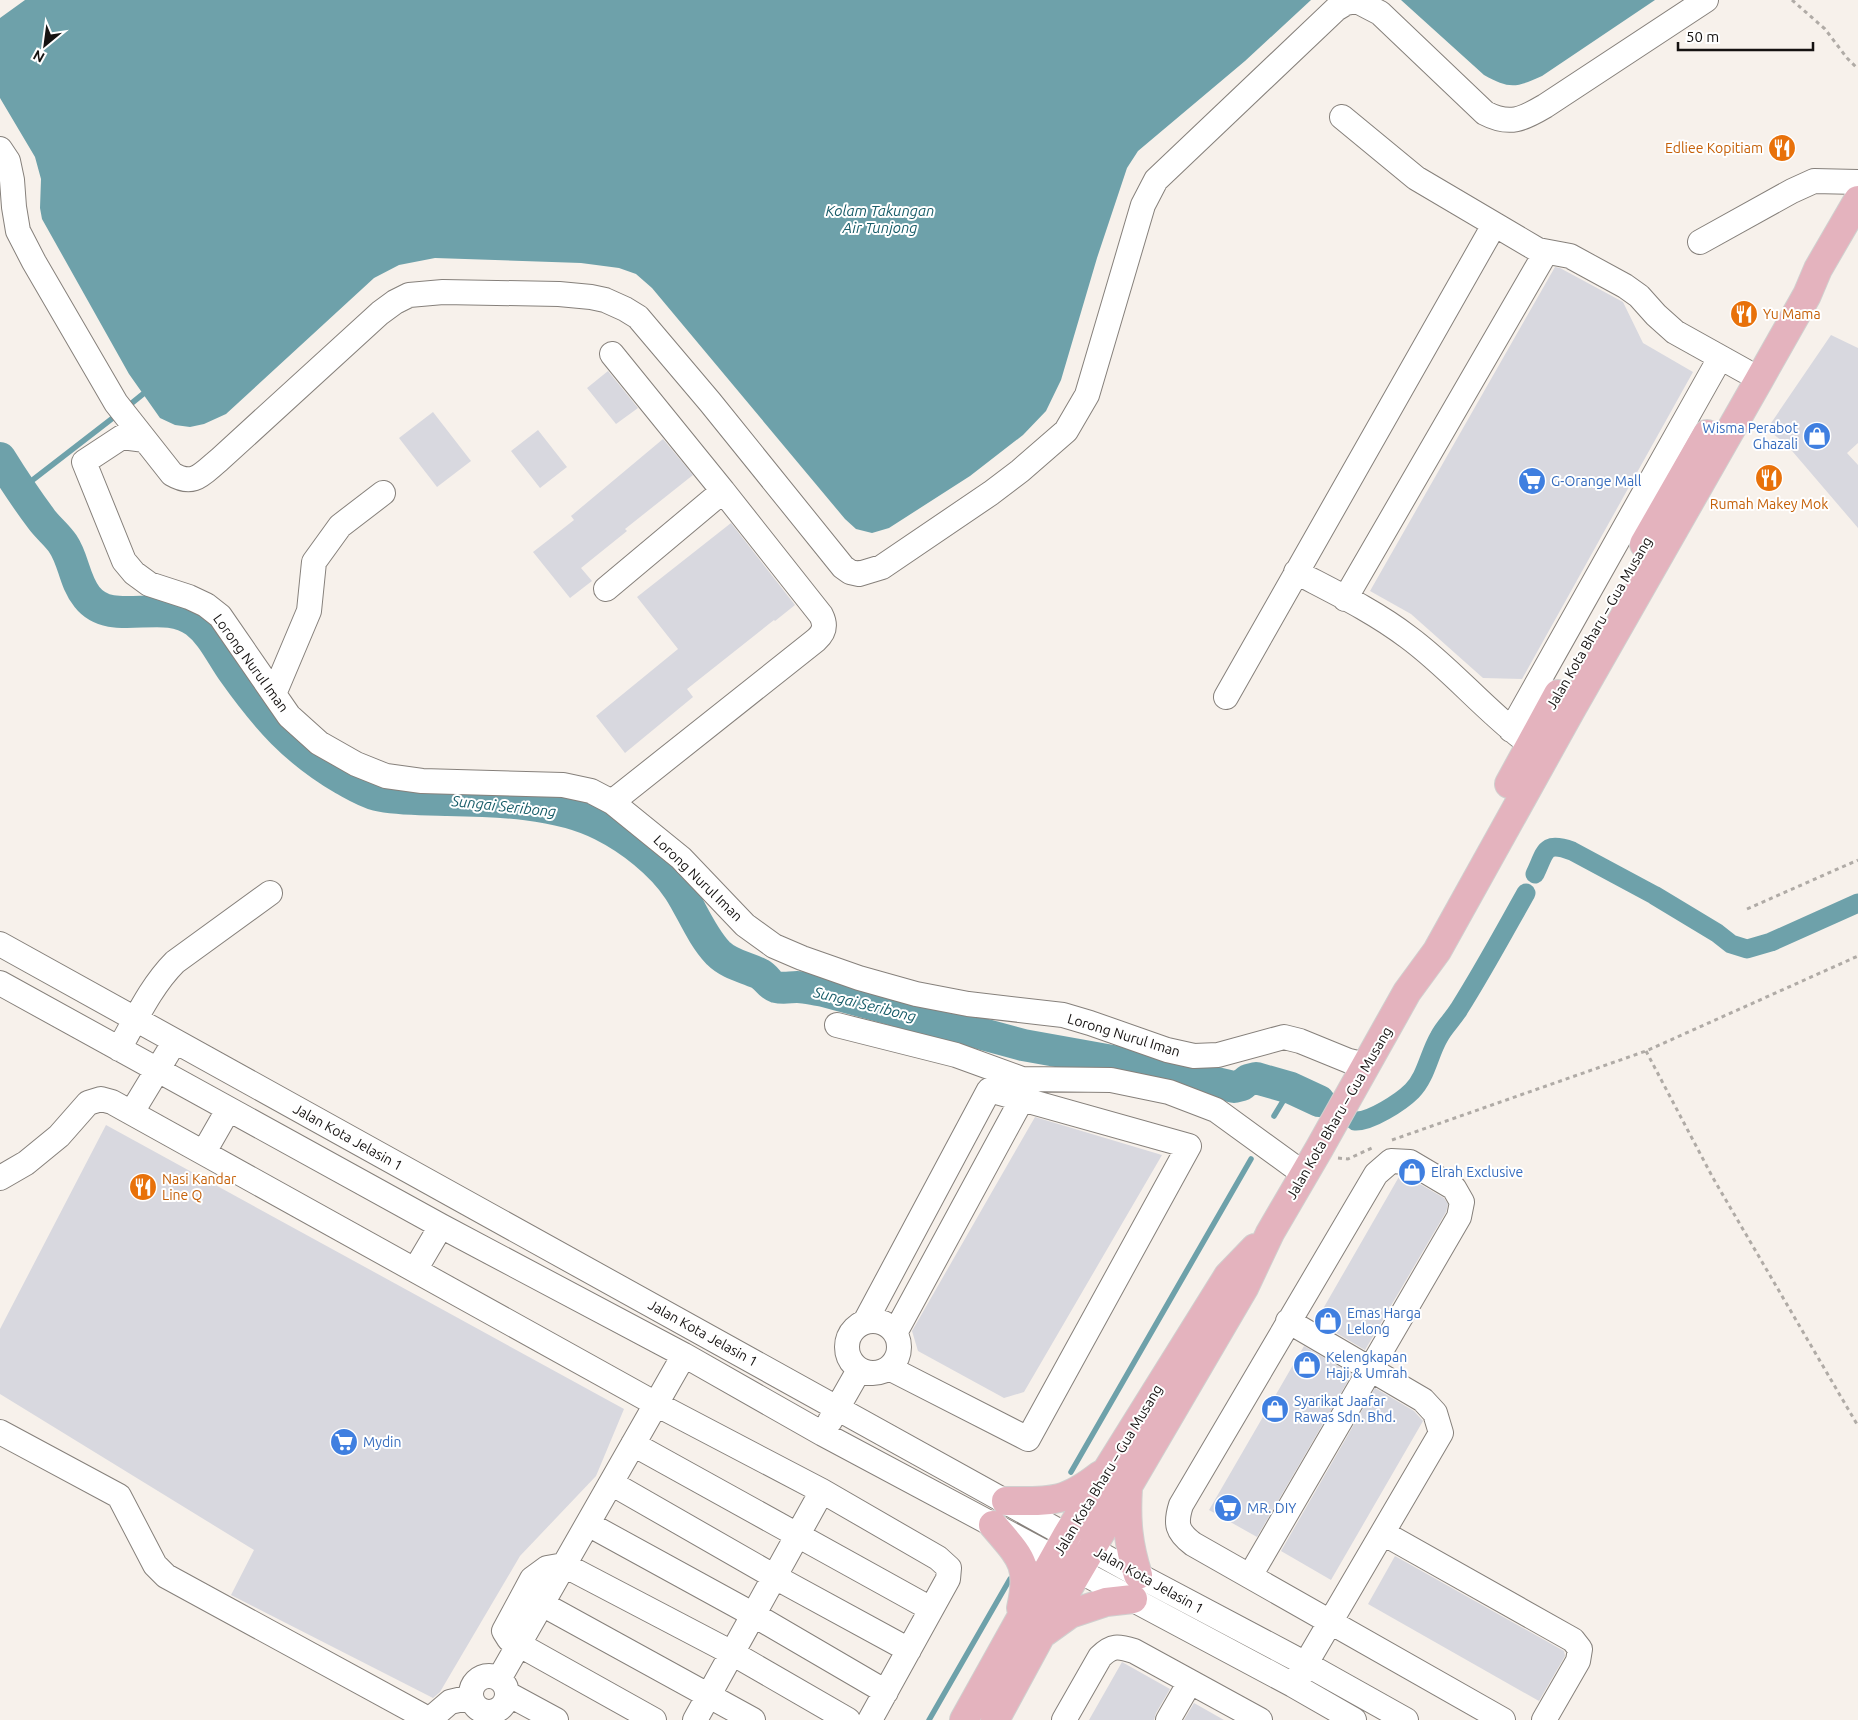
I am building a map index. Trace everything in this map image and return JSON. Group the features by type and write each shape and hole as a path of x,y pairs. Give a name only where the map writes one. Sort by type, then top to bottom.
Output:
{"main road":[{"name":"Jalan Kota Bharu – Gua Musang","path":"1553,700 1769,363 1807,295 1818,269 1858,200"},
{"name":"Jalan Kota Bharu – Gua Musang","path":"964,1720 1067,1535 1117,1477 1244,1288 1270,1233 1407,992 1415,965 1553,700 1745,371 1800,288 1818,269"},
{"name":"Jalan Kota Bharu – Gua Musang","path":"995,1720 1041,1635 1092,1548 1117,1477"},
{"path":"1006,1501 1049,1501 1065,1497 1084,1488 1117,1477 1126,1510 1135,1587 1106,1602 1070,1614 1041,1635"},
{"path":"993,1524 1013,1549 1024,1567 1025,1590 1017,1622"}],"street":[{"path":"0,149 8,161 18,231 34,262 122,412 172,474 180,478 187,480 198,477 380,313 409,295 443,292 559,294 591,297 615,304 638,317 710,402 844,567 850,572 859,574 882,568 991,493 1020,471 1066,431 1087,395 1143,206 1156,180 1336,9 1346,3 1357,1 1380,13 1485,113 1502,120 1511,120 1523,118 1545,106 1706,0"},
{"path":"1342,117 1416,178 1538,250 1570,256 1625,286 1675,332 1745,371"},
{"path":"1700,242 1792,191 1814,181 1858,182"},
{"path":"1226,697 1494,225"},
{"path":"1345,599 1546,252"},
{"path":"612,354 723,491 821,615 824,622 824,629 816,640 612,802"},
{"path":"1553,700 1720,358"},
{"name":"Lorong Nurul Iman","path":"144,440 122,437 84,462 124,561 134,573 149,584 189,597 206,605 220,616 289,716 319,742 356,764 386,776 422,781 563,785 591,791 612,802 681,858 745,925 774,946 859,978 916,994 968,1004 1038,1011 1063,1016 1090,1023 1168,1050 1194,1056 1218,1055 1284,1037 1300,1041 1349,1061 1366,1065"},
{"path":"606,589 723,491"},
{"path":"274,694 309,611 314,562 340,526 384,493"},
{"path":"1296,572 1386,622 1415,642 1529,743"},
{"path":"119,1049 156,984 175,962 270,893"},
{"name":"Jalan Kota Jelasin 1","path":"0,944 1092,1548 1135,1587 1306,1664 1406,1720"},
{"path":"0,983 228,1110 684,1355 823,1434 993,1524 1078,1572 1135,1587 1294,1686 1354,1720"},
{"path":"838,1025 956,1055 1022,1079 1111,1080 1169,1092 1216,1110 1304,1174"},
{"path":"132,1112 159,1071 175,1041"},
{"path":"865,1322 989,1090 1189,1146 1028,1439 889,1368"},
{"path":"0,1178 26,1163 59,1136 88,1103 101,1099 112,1102 656,1404 822,1491 938,1558 949,1568 948,1579 870,1720"},
{"path":"895,1333 1022,1099"},
{"path":"204,1152 228,1110"},
{"path":"1250,1576 1459,1217 1462,1202 1454,1188 1410,1162 1391,1162 1376,1174 1181,1505 1178,1526 1182,1536 1192,1544 1503,1720"},
{"path":"415,1270 441,1226"},
{"path":"874,1320 890,1326 895,1333 900,1348 895,1363 875,1374 859,1370 852,1364 846,1348 847,1340 857,1326 865,1322 874,1320"},
{"path":"1288,1321 1423,1400 1435,1413 1441,1433 1294,1686"},
{"path":"556,1720 502,1701 488,1675 477,1680 473,1685 472,1702 481,1711 487,1712 502,1701 519,1645 684,1355"},
{"path":"823,1434 859,1370"},
{"path":"0,1432 119,1496 155,1565 166,1576 430,1720 450,1702 471,1697"},
{"path":"633,1444 932,1609"},
{"path":"611,1483 774,1577 909,1650"},
{"path":"695,1720 822,1491"},
{"path":"588,1524 754,1614 886,1692"},
{"path":"1383,1533 1573,1640 1580,1649 1578,1662 1544,1720"},
{"path":"654,1720 509,1639 504,1632 532,1579 547,1568 564,1565 732,1653 848,1720"},
{"path":"542,1604 753,1720"},
{"path":"1064,1720 1100,1657 1108,1648 1121,1646 1134,1651 1260,1720"},
{"path":"1168,1720 1190,1682"}],"path":[{"path":"1792,0 1825,29 1858,69"},
{"path":"1747,909 1858,860"},
{"path":"1389,1141 1646,1051 1858,956"},
{"path":"1646,1051 1722,1194 1858,1426"},
{"path":"1319,1149 1341,1160 1348,1159 1382,1144"}],"water":[{"name":"Kolam Takungan Air Tunjong","path":"25,0 1311,0 1245,61 1138,151 1127,168 1097,258 1061,380 1046,411 1023,435 970,476 889,528 872,533 856,529 845,519 652,288 636,274 619,268 581,263 435,258 399,265 374,278 226,414 204,424 190,427 175,425 160,418 129,374 42,219 40,208 41,179 35,157 0,98 0,18"},
{"path":"1401,0 1655,0 1542,76 1519,85 1506,85 1484,75"}],"building":[{"name":"G-Orange Mall","path":"1555,267 1623,302 1643,343 1693,372 1522,679 1483,678 1411,614 1370,591"},
{"name":"Wisma Perabot Ghazali","path":"1831,335 1858,348 1858,443 1847,453 1858,465 1858,528 1787,445 1767,429"},
{"path":"608,371 638,408 616,424 587,388"},
{"path":"433,412 471,461 437,487 399,438"},
{"path":"538,430 567,467 540,488 511,451"},
{"path":"663,439 693,475 625,529 627,531 581,568 592,581 570,598 533,552 574,520 571,516"},
{"path":"731,523 795,605 687,689 693,697 625,753 596,716 678,649 637,597"},
{"path":"1035,1117 1162,1155 1024,1392 1004,1398 918,1351 912,1331"},
{"name":"Mydin","path":"106,1125 624,1409 596,1476 520,1556 440,1692 433,1698 231,1595 254,1550 0,1394 0,1329"},
{"path":"1400,1175 1406,1176 1444,1198 1448,1204 1446,1212 1365,1350 1316,1321"},
{"path":"1304,1346 1352,1374 1257,1537 1209,1510"},
{"path":"1375,1388 1414,1411 1423,1421 1331,1580 1281,1551"},
{"path":"1395,1556 1564,1651 1565,1656 1539,1701 1368,1604"},
{"path":"1122,1662 1170,1689 1154,1720 1089,1720"},
{"path":"1194,1703 1224,1720 1184,1720"}],"waterway":[{"path":"127,407 143,394"},
{"path":"21,489 118,414"},
{"name":"Sungai Seribong","path":"0,458 44,523 67,550 79,584 87,597 98,606 110,611 169,612 183,615 196,622 212,639 258,705 282,732 310,757 343,779 364,790 385,797 402,799 526,804 566,812 602,825 634,845 663,870 679,890 718,953 733,963 760,974 776,987 800,987 824,991 1023,1045 1157,1069 1234,1087 1256,1078 1291,1088 1319,1101"},
{"path":"1535,874 1547,850 1556,847 1572,851 1654,895 1717,933 1731,944 1747,949 1771,942 1858,903"},
{"path":"1355,1121 1369,1118 1393,1106 1417,1085 1441,1033 1468,995 1526,893"},
{"path":"1274,1116 1291,1088"},
{"path":"1071,1472 1251,1159"},
{"path":"929,1720 1010,1579"}],"place":[{"name":"Edliee Kopitiam","path":"1782,148"},
{"name":"Yu Mama","path":"1744,314"},
{"name":"Wisma Perabot Ghazali","path":"1817,436"},
{"name":"Rumah Makey Mok","path":"1769,478"},
{"name":"G-Orange Mall","path":"1532,481"},
{"name":"Elrah Exclusive","path":"1412,1172"},
{"name":"Nasi Kandar Line Q","path":"143,1187"},
{"name":"Emas Harga Lelong","path":"1328,1321"},
{"name":"Kelengkapan Haji & Umrah","path":"1307,1365"},
{"name":"Syarikat Jaafar Rawas Sdn. Bhd.","path":"1275,1409"},
{"name":"Mydin","path":"344,1442"},
{"name":"MR. DIY","path":"1228,1508"}]}
